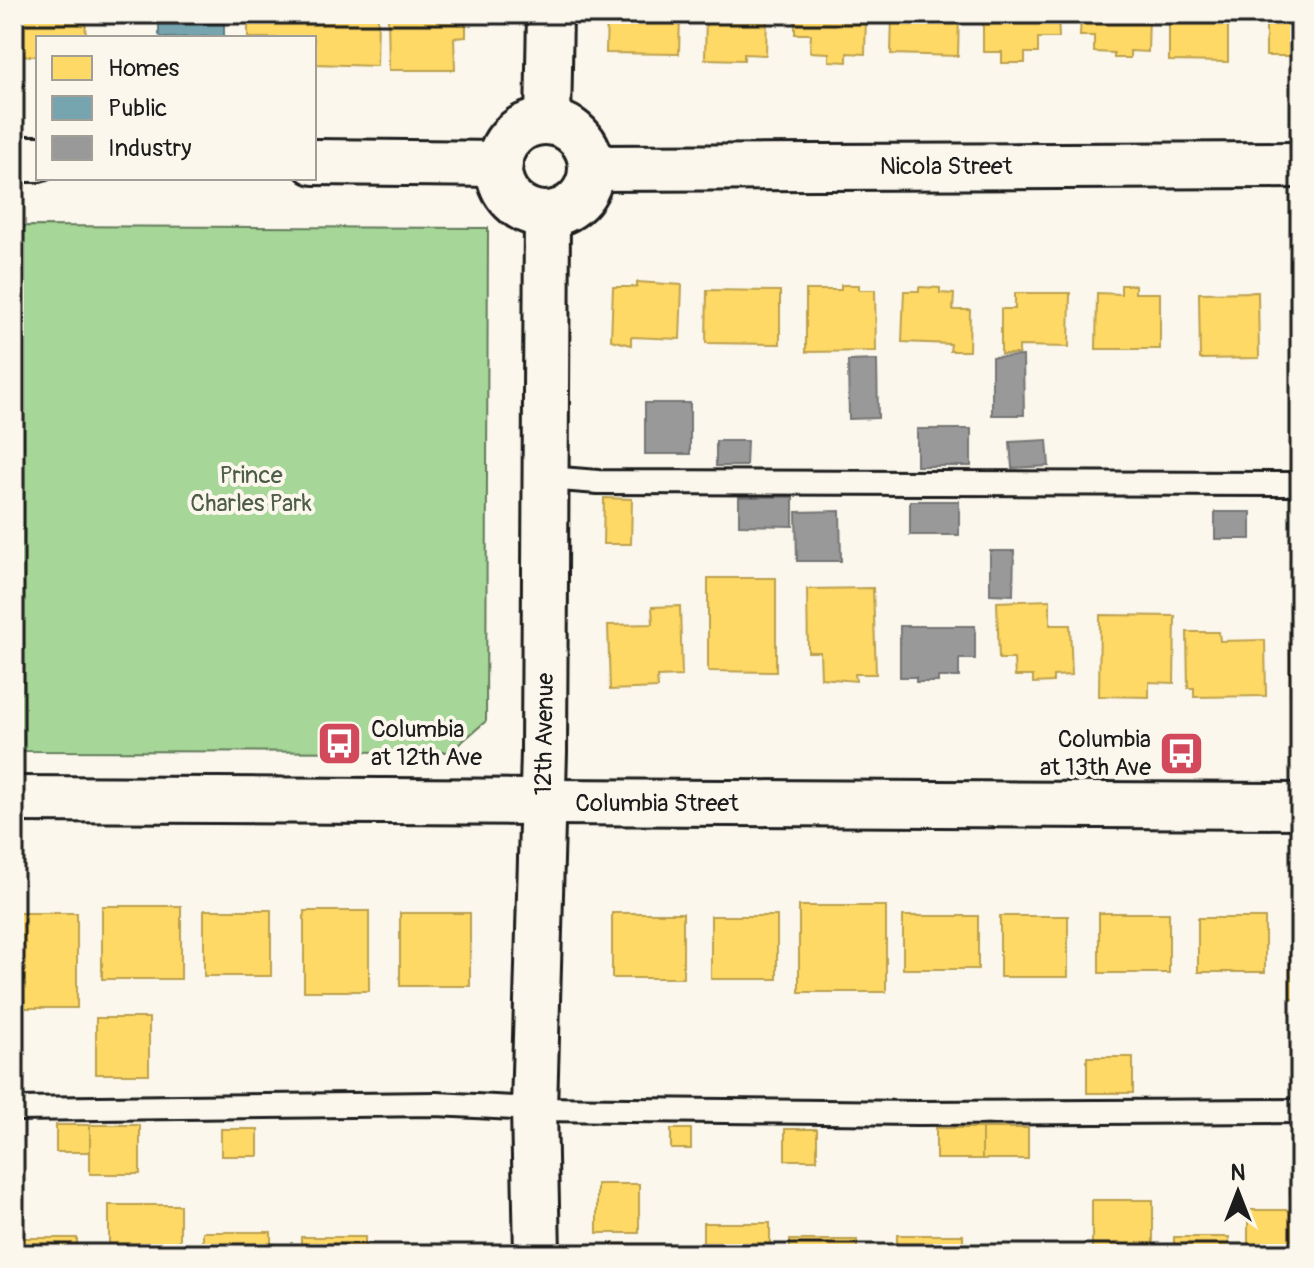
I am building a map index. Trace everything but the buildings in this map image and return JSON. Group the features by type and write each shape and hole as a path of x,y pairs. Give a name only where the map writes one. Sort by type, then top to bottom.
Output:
{"street":[{"path":"548,122 550,14"},
{"path":"548,122 573,130 583,141 592,168 582,197 571,207 547,214 527,210 514,202 504,190 500,164 505,144 515,132 529,124 548,122"},
{"path":"14,159 36,159"},
{"path":"316,162 500,164"},
{"name":"Nicola Street","path":"592,168 1300,165"},
{"name":"12th Avenue","path":"537,1254 534,1109 548,478 547,214"},
{"name":"Columbia Street","path":"14,799 1300,806"}],"lane":[{"path":"548,478 598,482 1300,484"},
{"path":"14,1109 436,1104 534,1109 1300,1111"}],"green space":[{"name":"Prince Charles Park","path":"14,226 488,228 486,721 450,752 14,751"}],"place":[{"name":"Columbia at 12th Ave","path":"340,743"},
{"name":"Columbia at 13th Ave","path":"1182,753"}]}
